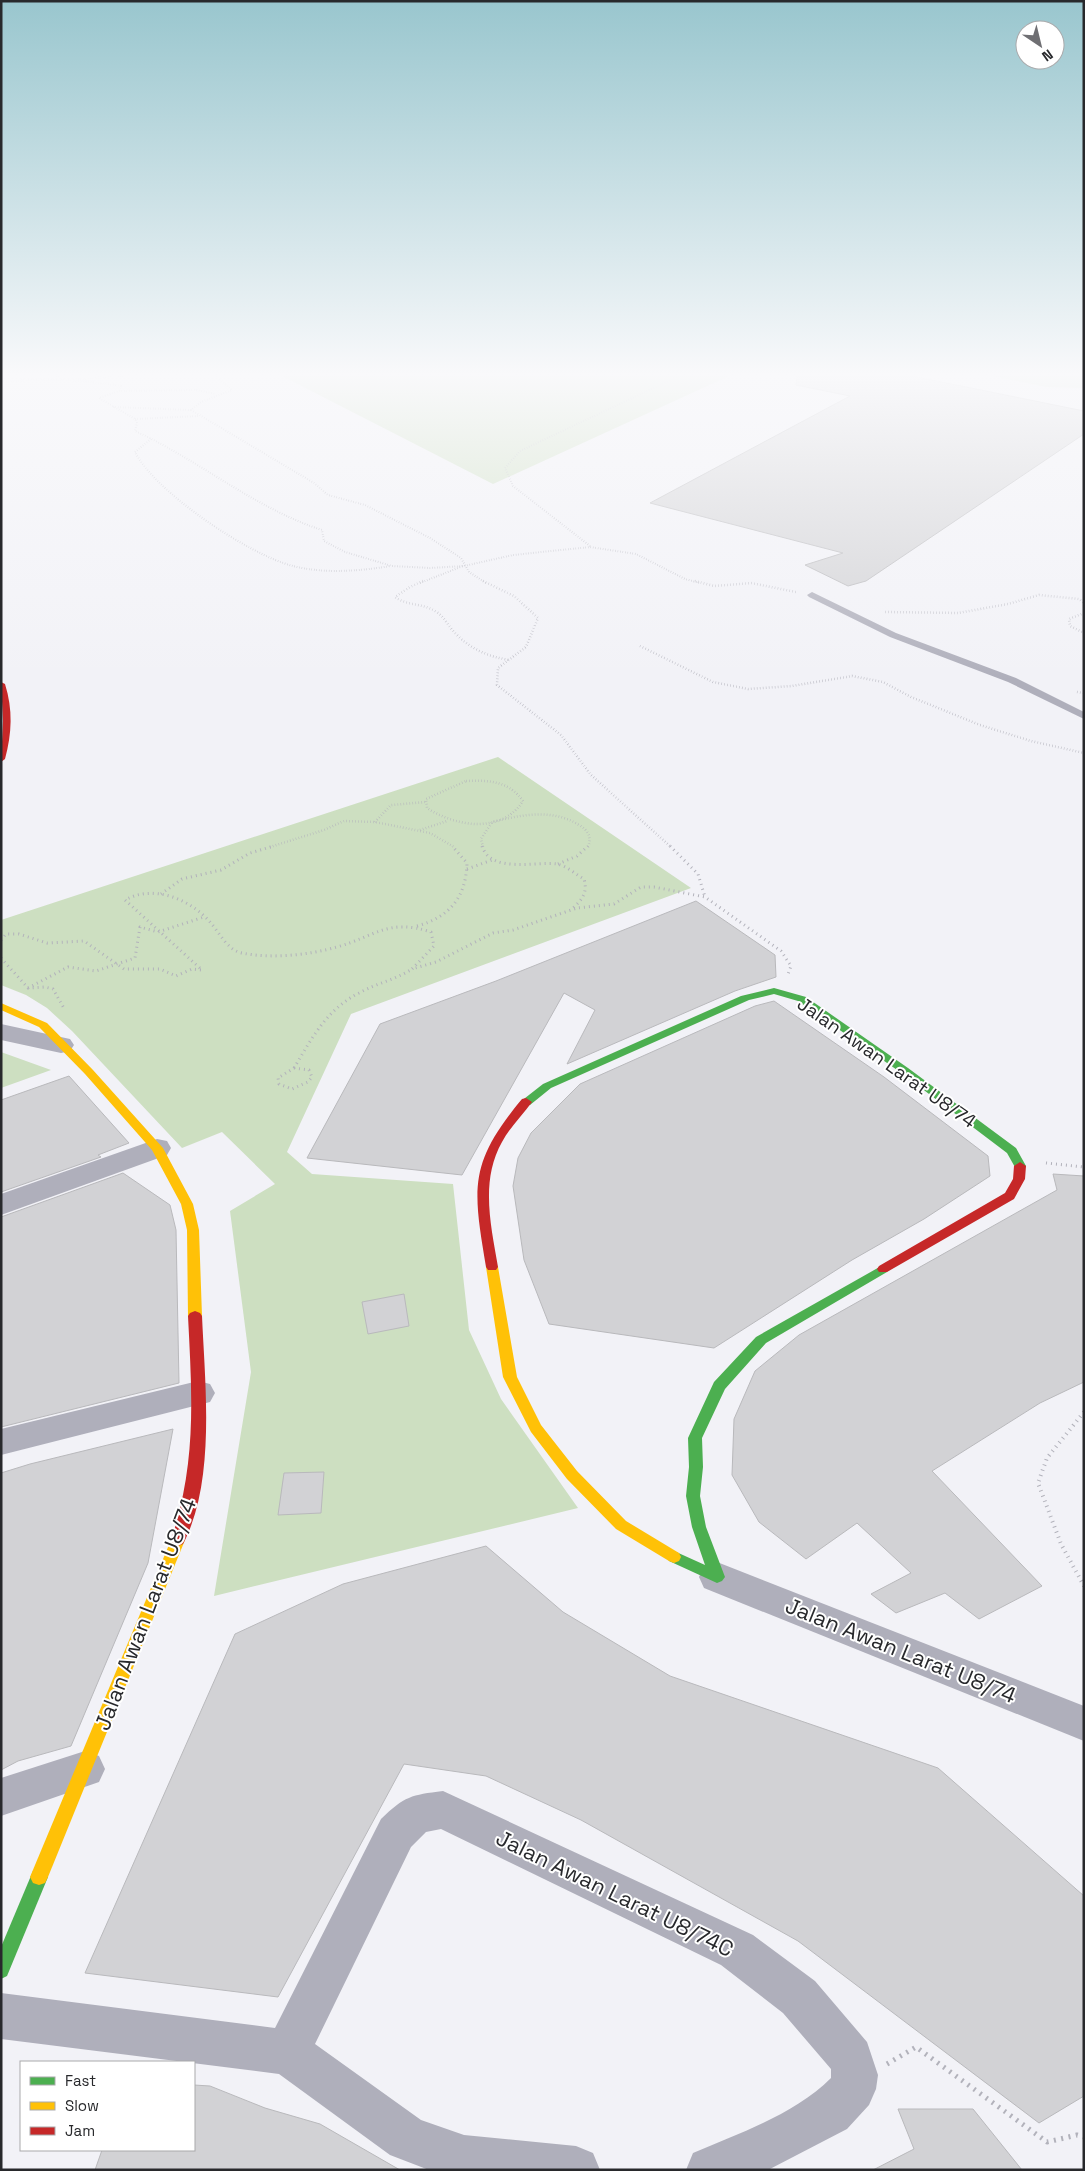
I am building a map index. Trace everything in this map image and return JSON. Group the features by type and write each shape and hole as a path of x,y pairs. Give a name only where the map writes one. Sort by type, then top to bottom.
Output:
{"street":[{"path":"1,684 8,702 9,724 1,759"},
{"name":"Jalan Awan Larat U8/74","path":"1021,1169 1020,1160 1012,1151 904,1070 802,999 774,991 745,998 547,1086 527,1101 506,1124 486,1164 480,1200 510,1377 536,1428 572,1475 621,1525 675,1558 717,1577 1084,1724"},
{"name":"Jalan Awan Larat U8/74","path":"1,1006 43,1025 90,1072 157,1148 191,1215 198,1393 197,1467 182,1530 1,1970"},
{"path":"1,1032 61,1045"},
{"path":"1,1205 157,1148"},
{"path":"717,1577 699,1527 693,1496 696,1467 695,1438 719,1386 761,1340 1010,1196 1020,1178 1021,1169"},
{"path":"1,1442 198,1393"},
{"path":"1,1797 85,1769"},
{"name":"Jalan Awan Larat U8/74C","path":"287,2052 396,1833 415,1814 443,1810 737,1950 799,1998 851,2058 856,2075"},
{"path":"1,2016 287,2052 408,2138 464,2159 576,2170"},
{"path":"710,2170 726,2166 830,2112 853,2089 856,2075"}],"lane":[{"path":"812,595 893,635 1012,680 1084,716"}],"path":[{"path":"155,477 203,516 253,548 292,566 354,572 392,566 430,568 464,566 513,555 590,547 636,554 685,580 714,586 751,583 812,595"},
{"path":"216,477 291,520 322,530 324,541 345,552 392,566"},
{"path":"304,477 328,495 365,505 430,538 462,558 464,566 472,576 512,595 538,618 526,647 498,668 497,685 561,735 590,774 651,827 698,874 705,897"},
{"path":"509,477 512,486 590,547"},
{"path":"464,566 454,573 402,588 395,597 400,602 434,610 447,620 455,632 491,658 510,660"},
{"path":"860,618 884,612 958,613 1039,596 1079,600 1084,603"},
{"path":"1084,613 1070,619 1070,626 1084,633"},
{"path":"640,646 713,682 748,689 792,686 852,676 882,682 911,697 980,725 1031,741 1084,753"},
{"path":"375,822 391,805 426,802 436,792 466,781 501,783 514,790 523,801 517,812 492,822 481,842 486,852 495,859 522,865 558,864 575,857 588,848 589,834 580,825 562,816 546,813 524,814 492,822 474,825 448,821 426,808 426,802"},
{"path":"1,940 6,934 19,934 47,943 84,941 124,969 160,969 176,976 192,968 202,970 125,900 142,892 161,894 179,901 205,917 236,952 253,955 326,950 358,940 373,931 392,925 416,926 435,922 456,905 467,876 467,863 453,846 430,833 375,822 344,821 300,838 250,853 231,866 182,879 161,894"},
{"path":"419,830 448,821"},
{"path":"467,869 495,859"},
{"path":"558,864 584,879 586,884 582,900 571,910"},
{"path":"412,968 436,962 493,933 513,930 571,910 614,904 641,887 654,887 705,897 781,951 791,966 786,981 774,991"},
{"path":"28,988 68,967 96,971 135,958 140,927 158,932 205,917"},
{"path":"294,1068 309,1070 312,1077 308,1082 292,1089 279,1084 278,1078 294,1068 320,1025 339,1005 360,992 396,979 412,968 434,946 431,932 416,926"},
{"path":"1021,1169 1041,1162 1084,1167"},
{"path":"1084,1412 1047,1458 1038,1483 1061,1544 1084,1586"},
{"path":"856,2075 893,2062 916,2047 1047,2142 1077,2135 1084,2138"}],"green space":[{"path":"480,477 508,477 493,484"},
{"path":"498,757 691,888 351,1014 287,1152 312,1174 453,1184 469,1330 501,1399 578,1508 214,1596 251,1372 230,1211 275,1184 222,1132 182,1148 72,1031 47,1008 26,995 1,985 1,920"},
{"path":"1,1052 51,1070 1,1088"}],"building":[{"path":"698,477 1020,477 866,581 848,586 805,565 843,553 650,503"},
{"path":"696,901 775,955 776,977 735,991 567,1064 595,1010 564,993 462,1175 307,1158 380,1024 496,981"},
{"path":"774,1001 884,1077 988,1156 990,1176 924,1219 852,1260 714,1348 549,1324 524,1260 513,1186 518,1158 531,1133 580,1084 755,1006"},
{"path":"69,1076 129,1143 98,1155 101,1157 1,1192 1,1100"},
{"path":"123,1173 170,1205 176,1230 179,1383 1,1427 1,1217"},
{"path":"1053,1174 1084,1176 1084,1382 1040,1403 932,1471 1042,1586 979,1619 945,1593 896,1613 871,1594 911,1573 857,1523 806,1559 759,1522 732,1475 734,1419 755,1371 799,1335 1057,1190"},
{"path":"404,1294 409,1326 368,1334 362,1302"},
{"path":"173,1429 148,1563 71,1746 18,1761 1,1770 1,1473 30,1464"},
{"path":"324,1472 321,1513 278,1515 284,1473"},
{"path":"486,1546 563,1612 670,1676 938,1768 1084,1896 1084,2096 1039,2123 798,1941 581,1820 486,1776 404,1764 278,1997 85,1973 235,1634 343,1584"},
{"path":"195,2085 210,2086 265,2108 320,2124 400,2170 95,2170 102,2151 195,2151"},
{"path":"898,2109 973,2109 1022,2170 873,2170 914,2149"}],"traffic: fast":[{"path":"774,991 802,999 904,1070 1012,1151 1020,1166"},
{"path":"526,1102 547,1086 745,998 774,991"},
{"path":"674,1557 717,1577 699,1527 693,1496 696,1467 695,1438 719,1386 761,1340 883,1269"},
{"path":"1,1970 39,1877"}],"traffic: slow":[{"path":"1,1006 43,1025 89,1072 157,1148 187,1204 193,1230 195,1316"},
{"path":"492,1267 510,1377 536,1428 572,1475 621,1525 674,1557"},
{"path":"39,1877 178,1540"}],"traffic: jam":[{"path":"1,684 7,712 6,740 1,759"},
{"path":"492,1267 484,1218 483,1198 487,1161 495,1143 526,1102"},
{"path":"883,1269 1010,1196 1019,1179 1020,1166"},
{"path":"178,1540 187,1513 197,1458 199,1401 195,1316"}]}
